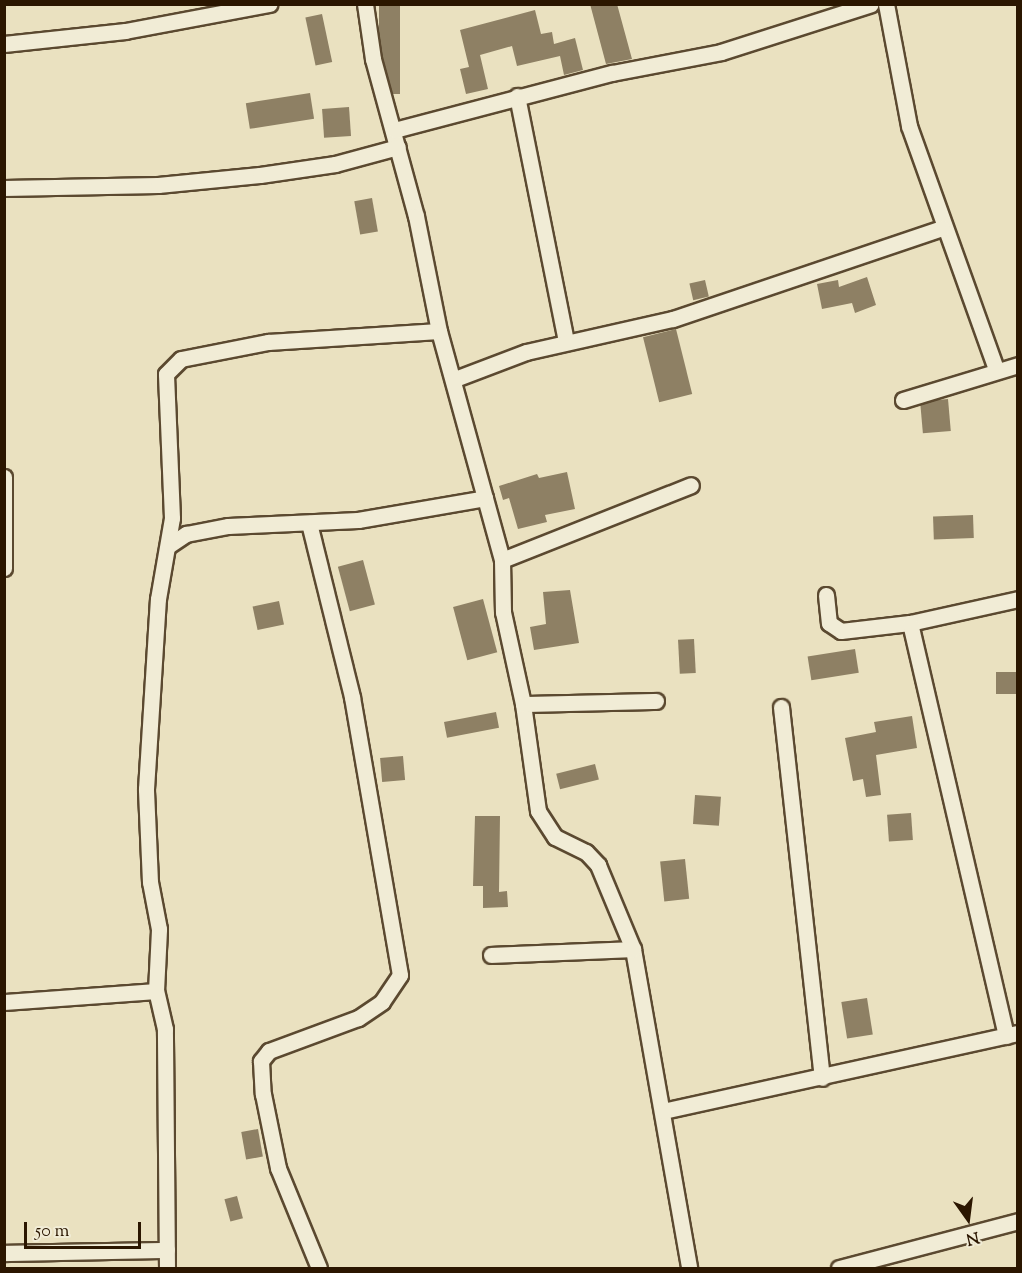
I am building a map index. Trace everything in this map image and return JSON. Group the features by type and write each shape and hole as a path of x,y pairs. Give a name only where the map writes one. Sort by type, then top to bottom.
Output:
{"street":[{"path":"4,44 125,32 268,4"},
{"path":"365,4 373,59 394,130 439,331 455,379 502,560 503,612 523,704 538,812 555,837 586,852 598,865 633,949 663,1111 688,1269"},
{"path":"394,130 517,96 721,52 871,4"},
{"path":"886,4 909,126 942,228 996,369"},
{"path":"517,96 566,342"},
{"path":"4,188 158,185 260,176 335,164 398,147"},
{"path":"455,379 566,342 673,319 942,228"},
{"path":"167,1269 165,1029 156,991 159,928 150,882 146,789 158,599 172,519 163,385 171,364 204,353 268,342 439,331"},
{"path":"903,400 996,369 1017,365"},
{"path":"4,477 4,568"},
{"path":"502,560 691,484"},
{"path":"168,546 186,534 228,526 358,520 485,498"},
{"path":"309,523 352,697 400,975 382,1002 358,1018 269,1051 261,1061 262,1094 278,1168 319,1269"},
{"path":"826,595 829,623 841,631 910,623 1017,599"},
{"path":"663,1111 822,1078 1012,1034 910,623"},
{"path":"523,704 656,700"},
{"path":"781,707 822,1078"},
{"path":"491,955 633,949"},
{"path":"4,1002 156,991"},
{"path":"839,1269 1017,1221"},
{"path":"4,1253 167,1250"}],"building":[{"path":"379,4 400,4 400,94 379,94"},
{"path":"590,4 617,4 632,59 606,64"},
{"path":"535,10 541,34 552,32 554,44 575,38 583,70 564,75 560,56 517,66 512,46 480,55 488,89 466,94 460,69 469,67 460,30"},
{"path":"322,14 332,62 316,65 305,18"},
{"path":"310,93 314,119 250,129 246,103"},
{"path":"349,107 351,136 324,138 322,109"},
{"path":"372,198 378,231 360,235 354,201"},
{"path":"867,277 876,305 855,313 852,303 822,309 817,284 838,280 839,287"},
{"path":"705,280 709,297 693,300 689,284"},
{"path":"676,329 692,394 659,402 643,337"},
{"path":"948,399 951,431 923,433 920,401"},
{"path":"567,472 575,509 545,515 547,522 518,529 509,498 503,500 499,486 537,474 539,478"},
{"path":"973,515 974,538 934,539 933,516"},
{"path":"363,560 375,604 350,611 338,567"},
{"path":"570,590 579,643 534,650 530,627 546,624 543,592"},
{"path":"483,599 497,652 467,660 453,607"},
{"path":"279,601 284,624 258,630 253,607"},
{"path":"694,639 696,673 680,674 678,640"},
{"path":"855,649 859,673 811,680 808,657"},
{"path":"996,672 1017,672 1017,694 996,694"},
{"path":"496,712 499,728 447,738 444,722"},
{"path":"912,716 917,748 876,755 881,795 866,797 863,779 853,781 845,738 876,732 874,722"},
{"path":"403,756 405,780 382,782 380,758"},
{"path":"595,764 599,780 560,789 556,774"},
{"path":"695,795 721,797 719,826 693,824"},
{"path":"911,813 913,840 889,842 887,815"},
{"path":"475,816 500,816 499,892 507,891 508,907 483,908 483,886 473,886"},
{"path":"685,859 689,899 664,901 660,862"},
{"path":"867,998 873,1035 847,1039 841,1002"},
{"path":"258,1129 263,1157 246,1160 241,1132"},
{"path":"237,1196 243,1218 230,1222 224,1199"}]}
